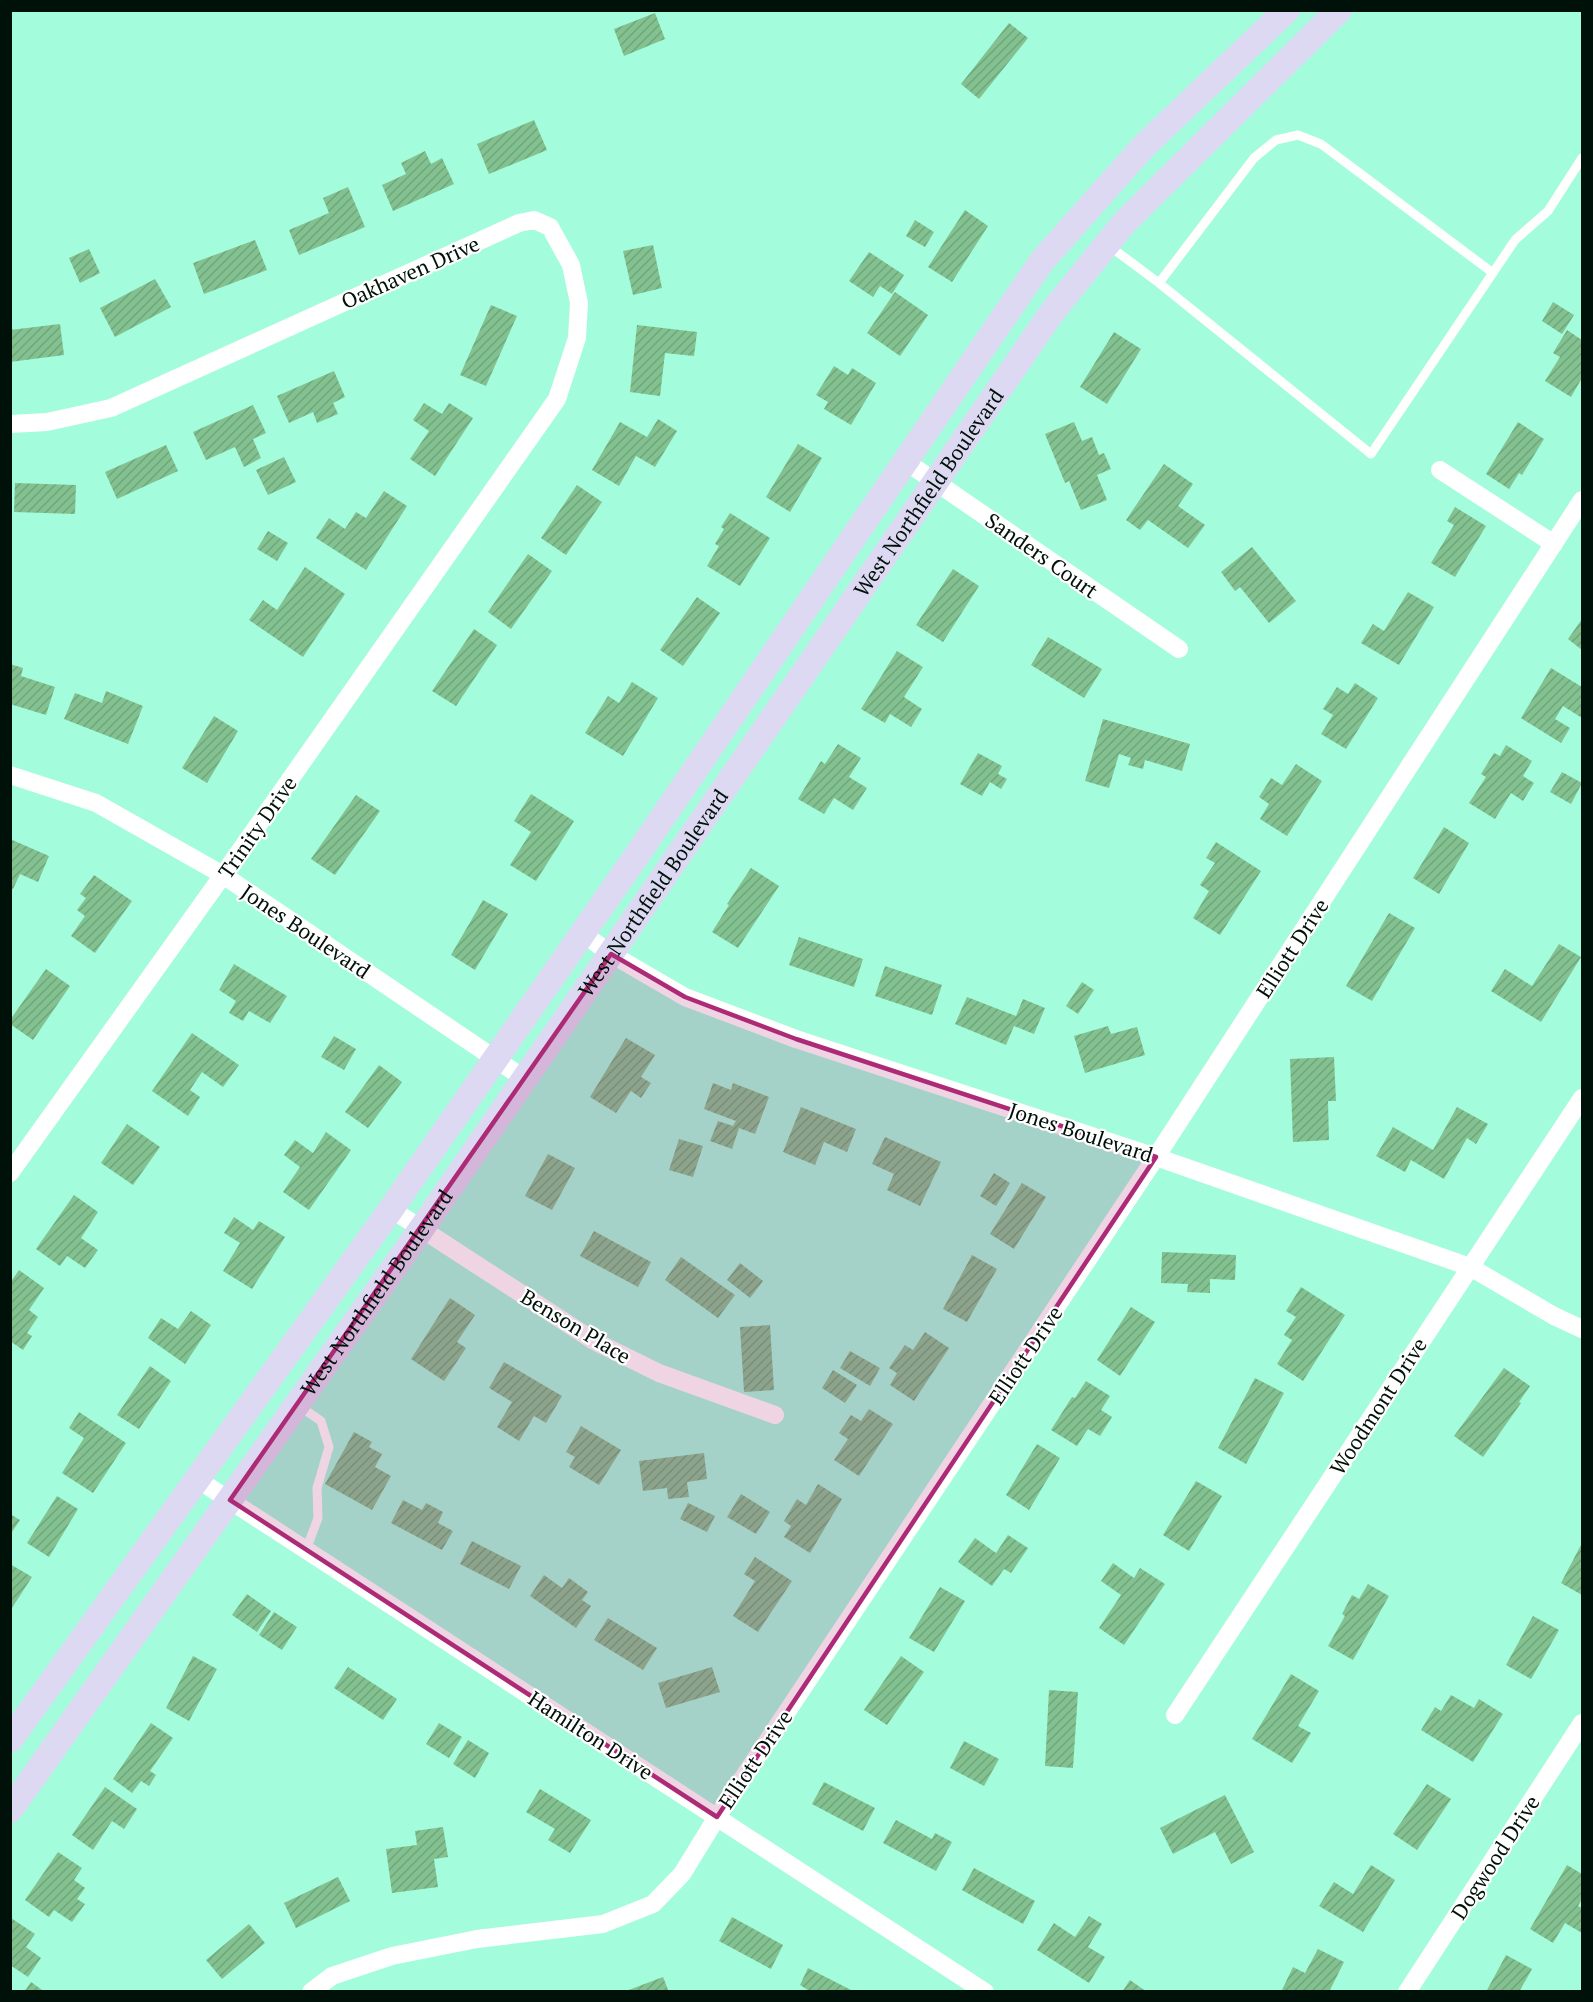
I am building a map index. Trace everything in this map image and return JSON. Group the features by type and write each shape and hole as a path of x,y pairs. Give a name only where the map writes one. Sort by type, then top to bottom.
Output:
{"main road":[{"name":"West Northfield Boulevard","path":"10,1740 391,1209 637,855 1042,261 1144,146 1287,10"},
{"name":"West Northfield Boulevard","path":"10,1810 422,1228 937,482 1053,310 1124,223 1339,10"}],"street":[{"name":"Oakhaven Drive","path":"10,424 47,422 111,408 519,223 534,220 550,227 571,265 579,303 577,338 557,399 502,479"},
{"name":"Sanders Court","path":"906,461 1179,649"},
{"path":"1440,470 1554,544"},
{"name":"Trinity Drive","path":"10,1173 502,479"},
{"name":"Elliott Drive","path":"311,1992 333,1976 392,1956 477,1940 603,1924 653,1904 682,1874 717,1817 1156,1157 1582,500"},
{"name":"Jones Boulevard","path":"10,775 96,803 223,875 525,1079"},
{"name":"Jones Boulevard","path":"582,933 611,954 685,997 796,1039 1156,1157 1470,1267 1554,1316 1582,1329"},
{"name":"Woodmont Drive","path":"1175,1715 1582,1098"},
{"name":"Benson Place","path":"391,1209 594,1341 659,1373 775,1416"},
{"name":"Hamilton Drive","path":"197,1479 985,1992"},
{"name":"Dogwood Drive","path":"1407,1992 1582,1723"}],"lane":[{"path":"1159,283 1254,158 1276,140 1298,135 1321,144 1492,273"},
{"path":"1107,244 1159,283 1371,454 1515,240 1548,211 1582,158"},
{"path":"297,1405 321,1421 329,1447 317,1488 318,1518 306,1550"}],"highlighted area":[{"path":"611,954 685,997 796,1039 1156,1157 717,1817 230,1500"}],"building":[{"path":"655,13 665,39 624,56 614,29"},
{"path":"1009,23 1028,38 979,99 961,84"},
{"path":"534,120 547,150 489,174 477,144"},
{"path":"425,151 431,164 442,158 454,184 393,211 382,185 406,174 401,163"},
{"path":"348,187 365,227 299,255 289,230 329,213 323,198"},
{"path":"965,210 988,226 952,282 928,267"},
{"path":"915,220 934,232 925,247 906,236"},
{"path":"255,240 267,270 204,294 193,263"},
{"path":"653,245 662,288 633,295 623,251"},
{"path":"89,249 100,273 80,283 69,258"},
{"path":"869,252 904,275 892,294 880,286 873,297 849,281"},
{"path":"155,279 171,307 115,337 100,308"},
{"path":"895,292 928,315 900,356 867,333"},
{"path":"1553,302 1574,315 1562,334 1542,321"},
{"path":"491,305 517,316 486,386 460,375"},
{"path":"60,324 64,355 10,362 10,330"},
{"path":"637,325 697,332 694,356 665,353 660,396 630,392"},
{"path":"1567,330 1582,340 1582,378 1571,397 1545,381 1560,357 1553,353"},
{"path":"1114,332 1141,349 1107,404 1080,387"},
{"path":"834,366 848,375 852,368 876,383 851,425 824,409 828,402 816,395"},
{"path":"334,371 345,397 333,403 338,414 317,423 313,412 289,423 277,396"},
{"path":"424,403 442,414 449,403 473,418 435,476 410,459 429,431 413,420"},
{"path":"253,405 266,433 253,439 261,458 244,467 235,447 206,460 193,432"},
{"path":"658,419 677,431 655,467 636,456 619,486 592,470 620,422 647,437"},
{"path":"1074,422 1082,441 1092,437 1099,455 1104,453 1111,469 1097,475 1107,500 1081,510 1069,481 1065,483 1045,434"},
{"path":"1518,422 1544,439 1522,475 1519,473 1509,489 1486,474"},
{"path":"798,444 822,458 790,512 766,497"},
{"path":"166,445 178,471 117,499 105,472"},
{"path":"284,457 296,482 268,495 256,470"},
{"path":"1164,464 1193,484 1178,506 1205,525 1188,548 1148,520 1140,530 1126,520"},
{"path":"15,483 76,485 75,514 14,512"},
{"path":"577,485 602,502 566,555 541,538"},
{"path":"384,491 407,506 366,570 316,538 329,518 345,529 356,512 366,518"},
{"path":"1455,507 1486,526 1455,577 1431,563 1454,525 1447,521"},
{"path":"730,513 770,538 740,586 707,566 719,546 715,544 724,529 721,527"},
{"path":"268,531 288,543 277,561 257,549"},
{"path":"1252,547 1296,601 1269,623 1240,587 1235,591 1221,572"},
{"path":"528,554 552,571 511,629 488,612"},
{"path":"305,567 345,594 303,657 249,620 263,600 277,610"},
{"path":"953,569 979,586 943,642 916,625"},
{"path":"1408,592 1434,607 1399,665 1361,643 1373,624 1384,631"},
{"path":"697,597 720,613 683,666 660,650"},
{"path":"1582,619 1582,650 1568,639"},
{"path":"474,629 497,645 456,706 432,691"},
{"path":"1048,637 1102,669 1084,698 1031,665"},
{"path":"897,651 923,667 904,697 922,709 911,727 890,714 885,723 861,709"},
{"path":"10,664 23,668 21,676 55,687 46,715 10,704"},
{"path":"1551,668 1582,687 1582,718 1563,706 1555,719 1570,728 1561,743 1521,718"},
{"path":"632,682 658,698 623,756 585,733 608,696 619,703"},
{"path":"1355,683 1378,698 1346,749 1321,734 1333,715 1323,709 1337,687 1348,694"},
{"path":"106,691 143,706 128,744 64,719 75,693 102,703"},
{"path":"214,716 238,731 207,783 182,768"},
{"path":"1103,719 1190,744 1182,771 1145,760 1143,769 1128,765 1131,758 1119,754 1109,788 1085,781"},
{"path":"838,744 861,758 849,777 867,788 853,810 834,798 824,814 798,799 821,761 825,764"},
{"path":"1506,745 1532,761 1523,776 1534,783 1523,801 1511,793 1495,819 1469,803 1486,777 1481,774 1494,753 1500,756"},
{"path":"978,753 1002,766 998,774 1007,779 1001,789 990,782 982,796 960,784"},
{"path":"1296,764 1322,781 1287,836 1260,819 1269,804 1259,797 1271,778 1282,785"},
{"path":"1562,772 1582,783 1571,804 1550,792"},
{"path":"531,794 574,821 536,881 510,865 531,832 514,821"},
{"path":"356,795 380,811 335,875 311,859"},
{"path":"1444,827 1469,843 1439,894 1413,878"},
{"path":"10,839 49,856 38,882 20,874 13,889 10,888"},
{"path":"1216,842 1261,871 1220,935 1193,918 1209,891 1200,885 1215,863 1206,858"},
{"path":"751,868 779,886 738,948 712,932"},
{"path":"94,875 132,901 95,953 71,936 85,916 77,910 86,898 80,894"},
{"path":"483,900 508,914 475,970 451,955"},
{"path":"1389,913 1415,928 1372,1001 1346,986"},
{"path":"799,937 863,959 854,987 789,965"},
{"path":"1559,944 1581,957 1541,1022 1491,991 1505,969 1532,986"},
{"path":"234,964 287,996 270,1023 249,1011 243,1021 229,1013 236,1001 219,990"},
{"path":"885,966 942,985 932,1015 875,996"},
{"path":"46,969 70,986 33,1040 10,1024 10,1020"},
{"path":"1082,982 1094,990 1078,1014 1066,1006"},
{"path":"967,997 1016,1016 1023,999 1045,1008 1034,1034 1014,1026 1006,1045 955,1024"},
{"path":"1108,1026 1111,1034 1137,1027 1145,1055 1085,1073 1074,1036"},
{"path":"192,1033 239,1065 223,1087 202,1072 190,1090 200,1097 188,1116 152,1091"},
{"path":"334,1036 356,1049 344,1070 321,1057"},
{"path":"626,1038 655,1055 641,1077 651,1083 641,1098 631,1091 616,1113 590,1097"},
{"path":"1334,1057 1336,1101 1328,1101 1329,1140 1293,1142 1290,1059"},
{"path":"379,1065 402,1082 368,1128 345,1112"},
{"path":"713,1083 731,1090 733,1083 769,1097 755,1134 739,1128 732,1149 710,1141 718,1121 733,1126 736,1121 704,1109"},
{"path":"801,1107 856,1129 847,1152 824,1142 815,1165 783,1152"},
{"path":"1457,1107 1488,1124 1476,1144 1467,1138 1444,1179 1411,1160 1405,1172 1376,1156 1393,1127 1433,1150"},
{"path":"127,1124 160,1147 133,1185 101,1163"},
{"path":"326,1132 351,1150 309,1210 283,1192 300,1167 284,1155 295,1140 313,1153"},
{"path":"885,1137 941,1162 920,1206 887,1190 894,1174 872,1164"},
{"path":"679,1139 703,1146 693,1177 669,1170"},
{"path":"548,1154 575,1168 552,1210 525,1196"},
{"path":"994,1173 1010,1183 996,1206 980,1196"},
{"path":"1022,1183 1046,1197 1014,1249 990,1234"},
{"path":"74,1195 98,1212 81,1238 98,1250 85,1268 67,1256 60,1266 36,1249"},
{"path":"234,1217 253,1230 259,1221 285,1237 252,1289 223,1271 240,1243 224,1233"},
{"path":"594,1231 651,1262 638,1287 580,1256"},
{"path":"1162,1252 1236,1255 1235,1280 1210,1279 1210,1293 1187,1292 1188,1284 1161,1283"},
{"path":"972,1255 997,1269 967,1322 943,1309"},
{"path":"681,1257 735,1295 718,1318 665,1280"},
{"path":"740,1263 763,1281 750,1298 727,1280"},
{"path":"19,1270 44,1288 29,1310 38,1317 27,1333 32,1336 23,1350 10,1341 10,1283"},
{"path":"1301,1287 1345,1315 1303,1381 1277,1364 1292,1340 1284,1335 1296,1317 1286,1311"},
{"path":"450,1298 475,1315 457,1342 466,1348 444,1381 411,1359"},
{"path":"1131,1307 1155,1322 1120,1376 1097,1360"},
{"path":"191,1311 211,1325 185,1364 148,1338 161,1318 178,1329"},
{"path":"770,1325 774,1390 744,1392 740,1327"},
{"path":"925,1332 949,1348 914,1401 890,1385 897,1373 889,1368 905,1345 913,1350"},
{"path":"850,1351 880,1368 870,1386 840,1368"},
{"path":"504,1362 562,1396 546,1423 534,1416 519,1441 497,1427 512,1402 489,1388"},
{"path":"150,1366 171,1381 139,1429 117,1415"},
{"path":"1504,1368 1530,1386 1519,1402 1521,1403 1483,1457 1454,1436"},
{"path":"833,1370 857,1385 845,1403 822,1388"},
{"path":"1255,1378 1284,1393 1246,1464 1218,1448"},
{"path":"1086,1381 1110,1396 1101,1410 1112,1417 1100,1436 1088,1429 1077,1446 1051,1430 1072,1397 1075,1398"},
{"path":"869,1409 893,1424 859,1476 834,1460 848,1439 839,1433 851,1415 861,1421"},
{"path":"79,1412 126,1443 93,1493 62,1473 84,1438 69,1428"},
{"path":"581,1426 621,1450 599,1485 569,1467 575,1457 566,1452"},
{"path":"354,1432 372,1442 369,1447 382,1454 375,1467 391,1476 372,1510 325,1484"},
{"path":"1037,1444 1060,1458 1029,1510 1006,1495"},
{"path":"704,1453 707,1479 687,1482 689,1497 668,1499 667,1488 643,1491 639,1461"},
{"path":"1196,1481 1222,1496 1189,1551 1163,1535"},
{"path":"818,1484 842,1499 810,1553 784,1537 791,1526 784,1521 797,1499 806,1505"},
{"path":"741,1494 770,1512 756,1534 727,1517"},
{"path":"57,1496 78,1509 49,1557 27,1543"},
{"path":"403,1500 422,1510 426,1503 443,1512 438,1523 453,1531 442,1550 391,1523"},
{"path":"688,1503 715,1516 707,1532 680,1519"},
{"path":"10,1514 20,1520 10,1535"},
{"path":"1008,1535 1028,1548 1011,1573 1004,1569 992,1586 958,1562 975,1538 996,1553"},
{"path":"472,1541 521,1566 509,1589 460,1564"},
{"path":"1582,1543 1582,1595 1561,1583"},
{"path":"755,1557 792,1581 758,1632 733,1616 755,1581 744,1574"},
{"path":"1113,1563 1134,1578 1140,1568 1165,1584 1124,1645 1099,1628 1121,1595 1101,1581"},
{"path":"10,1564 32,1577 10,1611"},
{"path":"544,1575 562,1588 569,1578 588,1592 582,1600 591,1606 576,1628 530,1596"},
{"path":"1368,1584 1389,1596 1353,1660 1328,1646 1345,1616 1342,1614 1352,1595 1359,1599"},
{"path":"940,1587 965,1601 934,1652 909,1638"},
{"path":"247,1594 271,1611 257,1632 232,1615"},
{"path":"274,1612 297,1627 282,1650 259,1635"},
{"path":"1533,1616 1559,1630 1531,1679 1506,1665"},
{"path":"608,1618 657,1648 643,1670 594,1640"},
{"path":"193,1656 217,1669 189,1721 166,1708"},
{"path":"901,1656 924,1672 887,1725 864,1710"},
{"path":"348,1667 397,1699 383,1720 334,1688"},
{"path":"712,1667 720,1692 666,1708 658,1683"},
{"path":"1291,1674 1319,1691 1298,1726 1311,1733 1292,1763 1252,1739"},
{"path":"1049,1690 1078,1692 1073,1768 1045,1766"},
{"path":"1451,1695 1474,1708 1479,1699 1503,1714 1473,1762 1421,1730 1435,1707 1441,1711"},
{"path":"151,1723 173,1738 150,1771 156,1775 149,1786 141,1781 132,1793 113,1779"},
{"path":"439,1723 462,1737 449,1758 426,1744"},
{"path":"468,1740 489,1753 475,1778 453,1764"},
{"path":"964,1741 999,1759 984,1786 950,1768"},
{"path":"824,1782 875,1808 863,1831 812,1804"},
{"path":"1427,1784 1451,1799 1417,1850 1393,1834"},
{"path":"105,1787 137,1809 124,1829 112,1821 93,1850 72,1835"},
{"path":"540,1789 591,1820 570,1853 548,1840 555,1829 526,1812"},
{"path":"1225,1795 1254,1852 1231,1864 1215,1832 1173,1854 1160,1828"},
{"path":"896,1820 932,1839 935,1833 952,1842 936,1871 883,1843"},
{"path":"443,1827 448,1857 434,1859 438,1887 392,1893 386,1849 417,1845 415,1831"},
{"path":"58,1852 82,1868 74,1880 85,1888 77,1899 85,1904 72,1922 54,1910 49,1917 25,1900"},
{"path":"1371,1865 1395,1880 1363,1932 1319,1906 1334,1882 1353,1894"},
{"path":"1567,1865 1582,1874 1582,1899 1578,1906 1582,1908 1582,1933 1565,1923 1553,1943 1530,1929"},
{"path":"974,1868 1035,1901 1023,1924 962,1890"},
{"path":"338,1877 350,1901 296,1928 284,1903"},
{"path":"1089,1916 1102,1924 1088,1947 1105,1957 1089,1983 1037,1950 1054,1923 1075,1937"},
{"path":"732,1917 783,1945 771,1969 719,1941"},
{"path":"11,1918 35,1934 26,1947 41,1958 28,1977 10,1965"},
{"path":"249,1924 265,1943 222,1979 206,1960"},
{"path":"1318,1949 1344,1962 1329,1992 1281,1992 1293,1967 1305,1973"},
{"path":"1506,1955 1532,1969 1519,1992 1486,1992"},
{"path":"808,1968 855,1992 811,1992 800,1985"},
{"path":"663,1977 669,1992 626,1992 626,1991"},
{"path":"1130,1980 1147,1992 1122,1992"},
{"path":"31,1982 45,1992 24,1992"}]}
